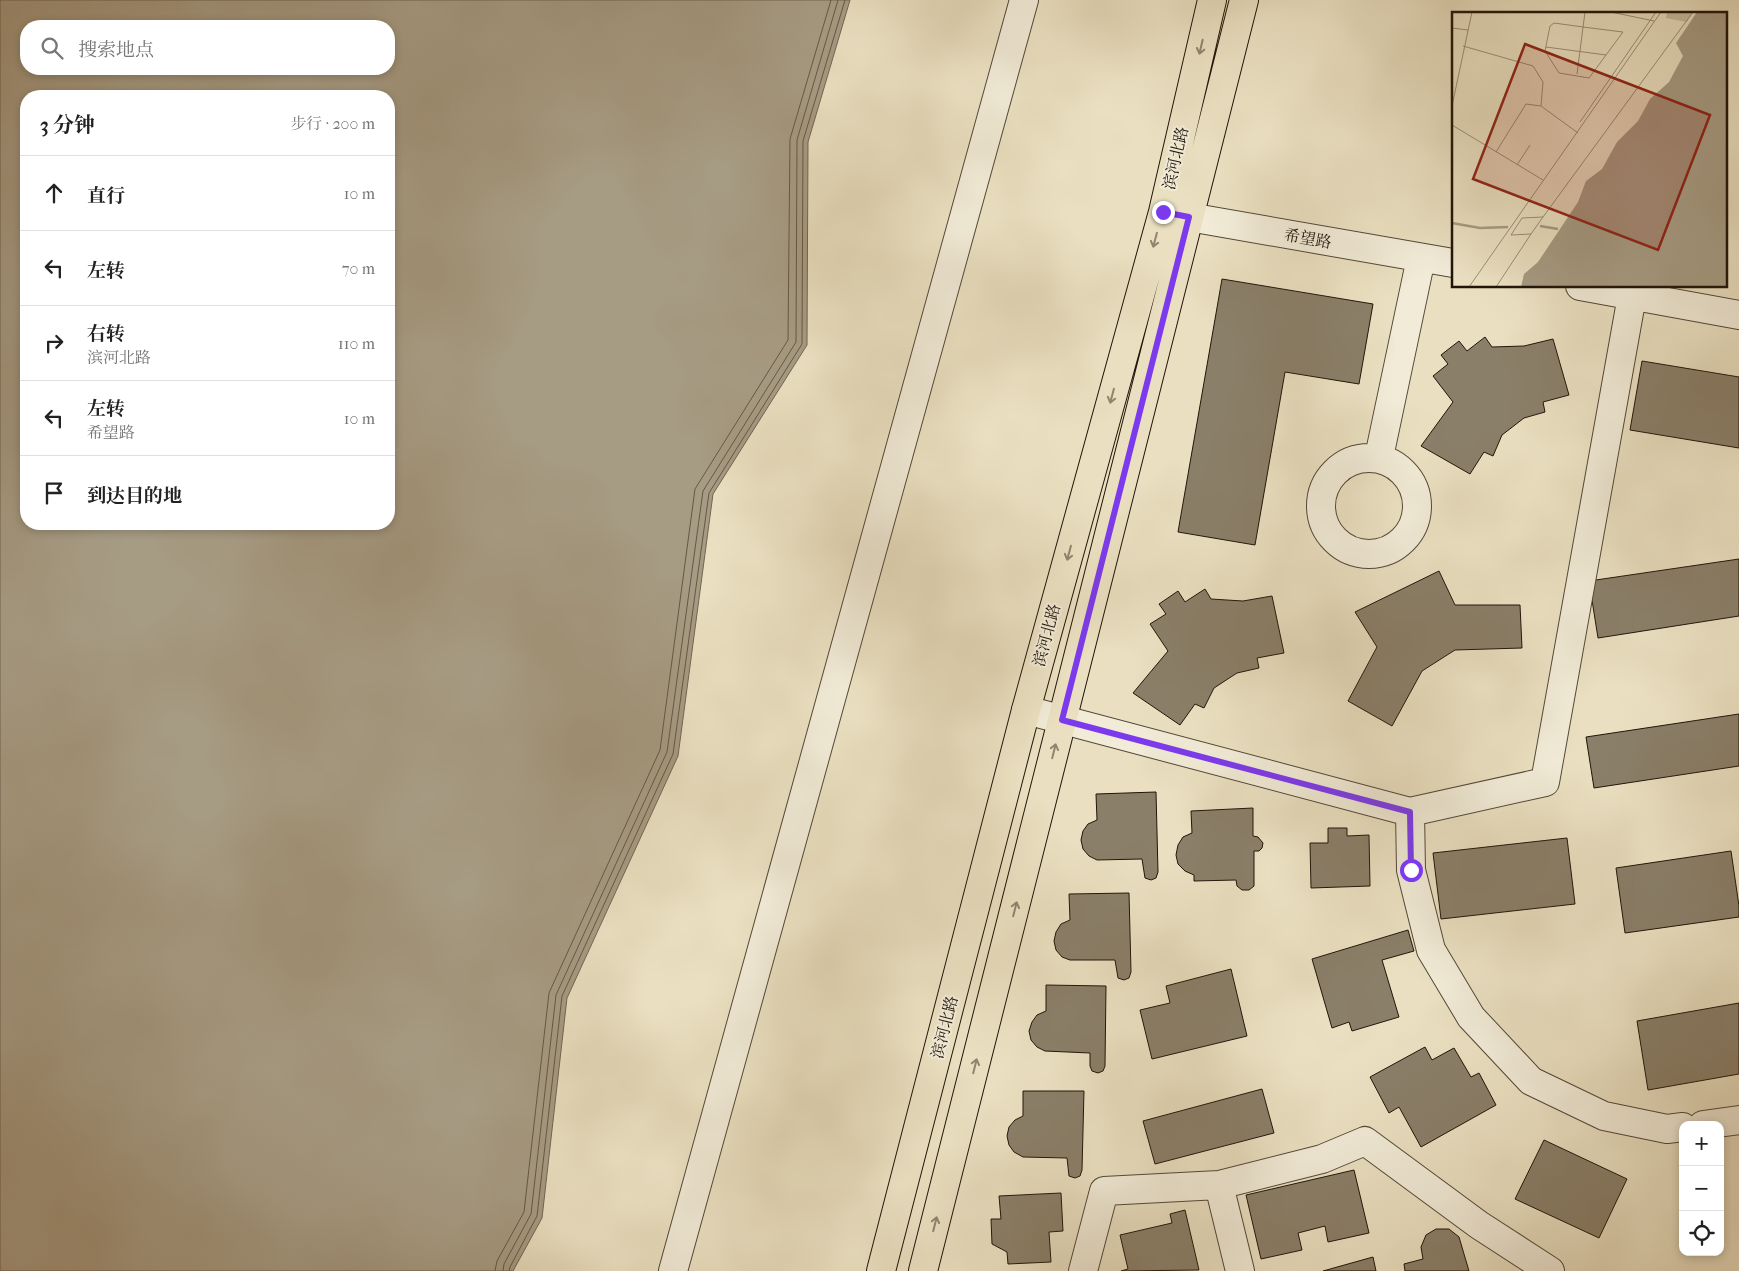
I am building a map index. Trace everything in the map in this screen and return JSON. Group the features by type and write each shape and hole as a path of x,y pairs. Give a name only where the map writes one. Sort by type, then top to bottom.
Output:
{"main road":[{"name":"滨河北路","path":"881,1271 1026,710 1163,212 1212,0"},
{"name":"滨河北路","path":"923,1271 1244,0"}],"street":[{"path":"673,1271 1024,0"},
{"name":"希望路","path":"1163,212 1452,264"},
{"path":"1379,457 1421,258"},
{"path":"1590,288 1739,315"},
{"path":"1026,710 1410,812 1545,782 1632,296"},
{"path":"1410,812 1411,870 1431,950 1471,1017 1531,1081 1604,1116 1667,1129 1679,1128"},
{"path":"1724,1122 1739,1120"},
{"path":"1083,1271 1104,1191 1219,1184 1322,1159 1365,1141 1479,1225 1550,1271"},
{"path":"1219,1184 1240,1271"}],"water":[{"path":"0,0 850,0 808,142 807,345 713,494 678,756 567,998 542,1218 513,1271 0,1271"}],"building":[{"path":"1222,279 1373,304 1359,384 1285,372 1255,545 1178,532"},
{"path":"1485,337 1492,347 1524,346 1553,339 1569,395 1543,402 1545,412 1524,418 1502,435 1493,456 1484,452 1470,474 1421,446 1453,402 1433,376 1448,364 1441,355 1459,341 1467,351"},
{"path":"1642,361 1739,377 1739,448 1630,430"},
{"path":"1739,559 1739,616 1598,638 1589,581"},
{"path":"1439,571 1455,605 1520,605 1522,648 1455,650 1422,671 1392,726 1348,701 1377,647 1355,612"},
{"path":"1205,589 1211,599 1243,601 1272,596 1284,653 1257,658 1259,668 1237,673 1214,688 1204,708 1195,704 1180,725 1133,693 1168,651 1150,624 1166,614 1159,604 1178,591 1185,602"},
{"path":"1739,714 1739,766 1594,788 1586,737"},
{"path":"1156,792 1158,872 1156,878 1151,880 1145,878 1142,859 1097,860 1089,856 1083,849 1081,840 1083,831 1088,824 1097,820 1096,794"},
{"path":"1253,808 1253,836 1258,837 1263,843 1259,851 1254,851 1254,886 1249,890 1242,890 1237,886 1236,880 1194,881 1194,875 1185,871 1178,864 1176,855 1178,845 1183,837 1192,833 1191,811"},
{"path":"1328,828 1347,828 1347,836 1369,835 1370,886 1311,888 1310,843 1328,843"},
{"path":"1567,838 1575,904 1441,919 1433,853"},
{"path":"1731,851 1739,917 1625,933 1616,868"},
{"path":"1129,893 1131,972 1129,978 1124,980 1118,978 1115,960 1070,960 1062,957 1056,950 1054,941 1056,932 1061,924 1070,920 1069,894"},
{"path":"1408,930 1414,951 1382,960 1399,1017 1352,1031 1349,1022 1332,1028 1312,959"},
{"path":"1231,969 1247,1036 1152,1059 1140,1010 1170,1003 1166,986"},
{"path":"1046,985 1106,986 1105,1066 1103,1071 1098,1073 1092,1071 1090,1053 1045,1051 1037,1047 1031,1040 1029,1031 1032,1022 1037,1015 1046,1011"},
{"path":"1739,1003 1739,1074 1648,1090 1637,1021"},
{"path":"1425,1047 1432,1060 1454,1048 1471,1077 1479,1073 1496,1105 1421,1147 1399,1107 1389,1113 1370,1077"},
{"path":"1262,1089 1274,1133 1155,1164 1143,1121"},
{"path":"1023,1091 1084,1091 1082,1170 1080,1176 1075,1178 1069,1176 1067,1158 1023,1157 1014,1152 1009,1145 1007,1136 1009,1127 1015,1120 1023,1116"},
{"path":"1544,1140 1627,1179 1599,1238 1515,1199"},
{"path":"1354,1170 1369,1233 1328,1242 1325,1226 1298,1233 1302,1250 1261,1259 1246,1195"},
{"path":"1061,1193 1063,1231 1049,1232 1051,1262 1008,1264 1007,1252 992,1244 991,1219 1001,1219 999,1196"},
{"path":"1185,1210 1199,1270 1121,1271 1128,1269 1120,1235 1172,1223 1170,1214"},
{"path":"1436,1229 1449,1229 1459,1237 1469,1271 1405,1271 1404,1264 1423,1259 1421,1247 1426,1235"},
{"path":"1373,1257 1376,1271 1323,1271"}],"route":[{"path":"1163,212 1189,217 1062,720 1410,812 1411,870"}]}
